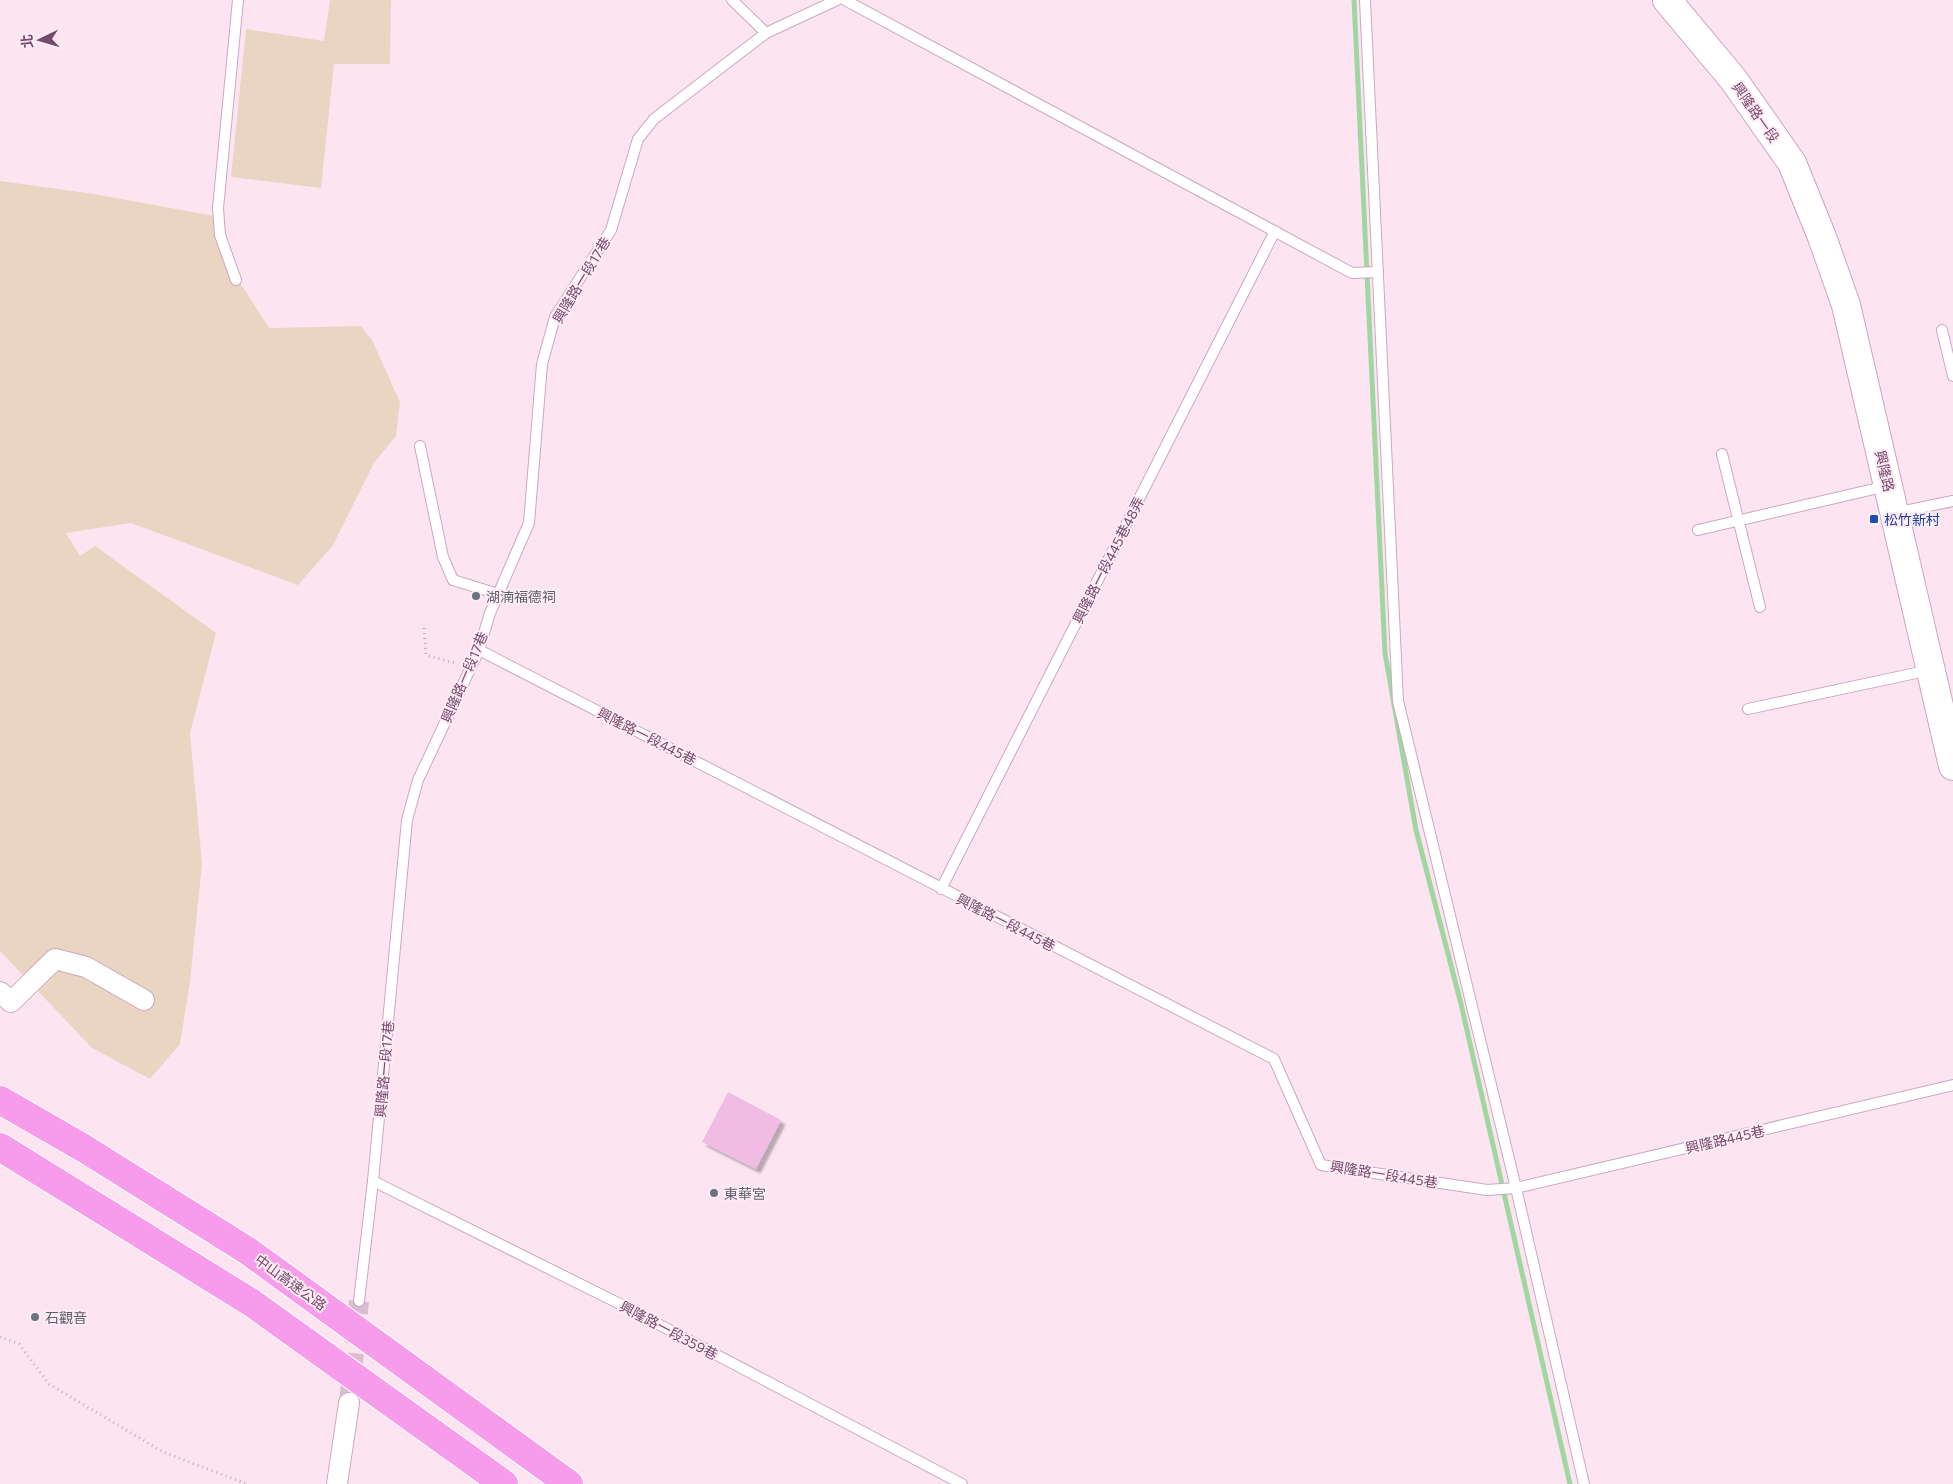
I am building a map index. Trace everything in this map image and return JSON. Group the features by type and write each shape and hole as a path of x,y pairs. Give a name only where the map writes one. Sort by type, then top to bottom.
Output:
{"highway":[{"name":"中山高速公路","path":"0,1100 85,1149 248,1251 569,1484"},
{"path":"0,1147 252,1303 504,1484"}],"street":[{"name":"興隆路一段","path":"1667,0 1733,79 1792,163 1822,237"},
{"name":"興隆路","path":"1822,237 1846,305 1953,766"},
{"path":"0,992 11,1002 55,959 86,967 144,1000"},
{"path":"337,1484 349,1403"}],"lane":[{"path":"236,280 220,235 218,208 238,0"},
{"path":"732,0 766,33"},
{"name":"興隆路一段17巷","path":"359,1301 373,1180 407,820 418,780 479,650 490,613 529,523 542,364 556,317 611,230 638,139 654,119 766,33 837,0"},
{"path":"845,0 1352,273 1376,272"},
{"path":"1365,0 1376,272 1398,701 1584,1484"},
{"name":"興隆路一段445巷48弄","path":"941,888 1275,230"},
{"path":"1942,330 1953,376"},
{"path":"420,446 444,557 453,580 498,594"},
{"path":"1722,454 1760,607"},
{"path":"1698,530 1888,486"},
{"path":"1895,513 1953,501"},
{"name":"興隆路一段445巷","path":"479,650 1274,1059 1321,1165 1496,1190"},
{"path":"1748,709 1931,670"},
{"name":"興隆路445巷","path":"1496,1190 1513,1188 1953,1085"},
{"name":"興隆路一段359巷","path":"373,1180 618,1303 962,1484"}],"path":[{"path":"424,628 426,655 471,668"},
{"path":"0,1337 19,1344 49,1384 163,1452 248,1484"}],"shaded area":[{"path":"330,0 391,0 390,64 334,64 321,188 231,177 246,29 324,41"},
{"path":"0,181 94,194 220,217 220,251 269,328 361,326 372,340 400,402 396,436 374,463 333,545 298,585 131,523 66,533 80,556 95,546 216,633 190,733 202,864 190,982 180,1044 150,1079 92,1048 0,951"}],"building":[{"path":"728,1092 781,1120 756,1169 702,1142"}],"waterway":[{"path":"1354,0 1385,653 1416,830 1461,1004 1570,1484"}],"tunnel":[{"path":"349,1403 359,1301"}],"place":[{"name":"松竹新村","path":"1874,519"},
{"name":"湖湳福德祠","path":"476,596"},
{"name":"東華宮","path":"714,1193"},
{"name":"石觀音","path":"35,1317"}]}
